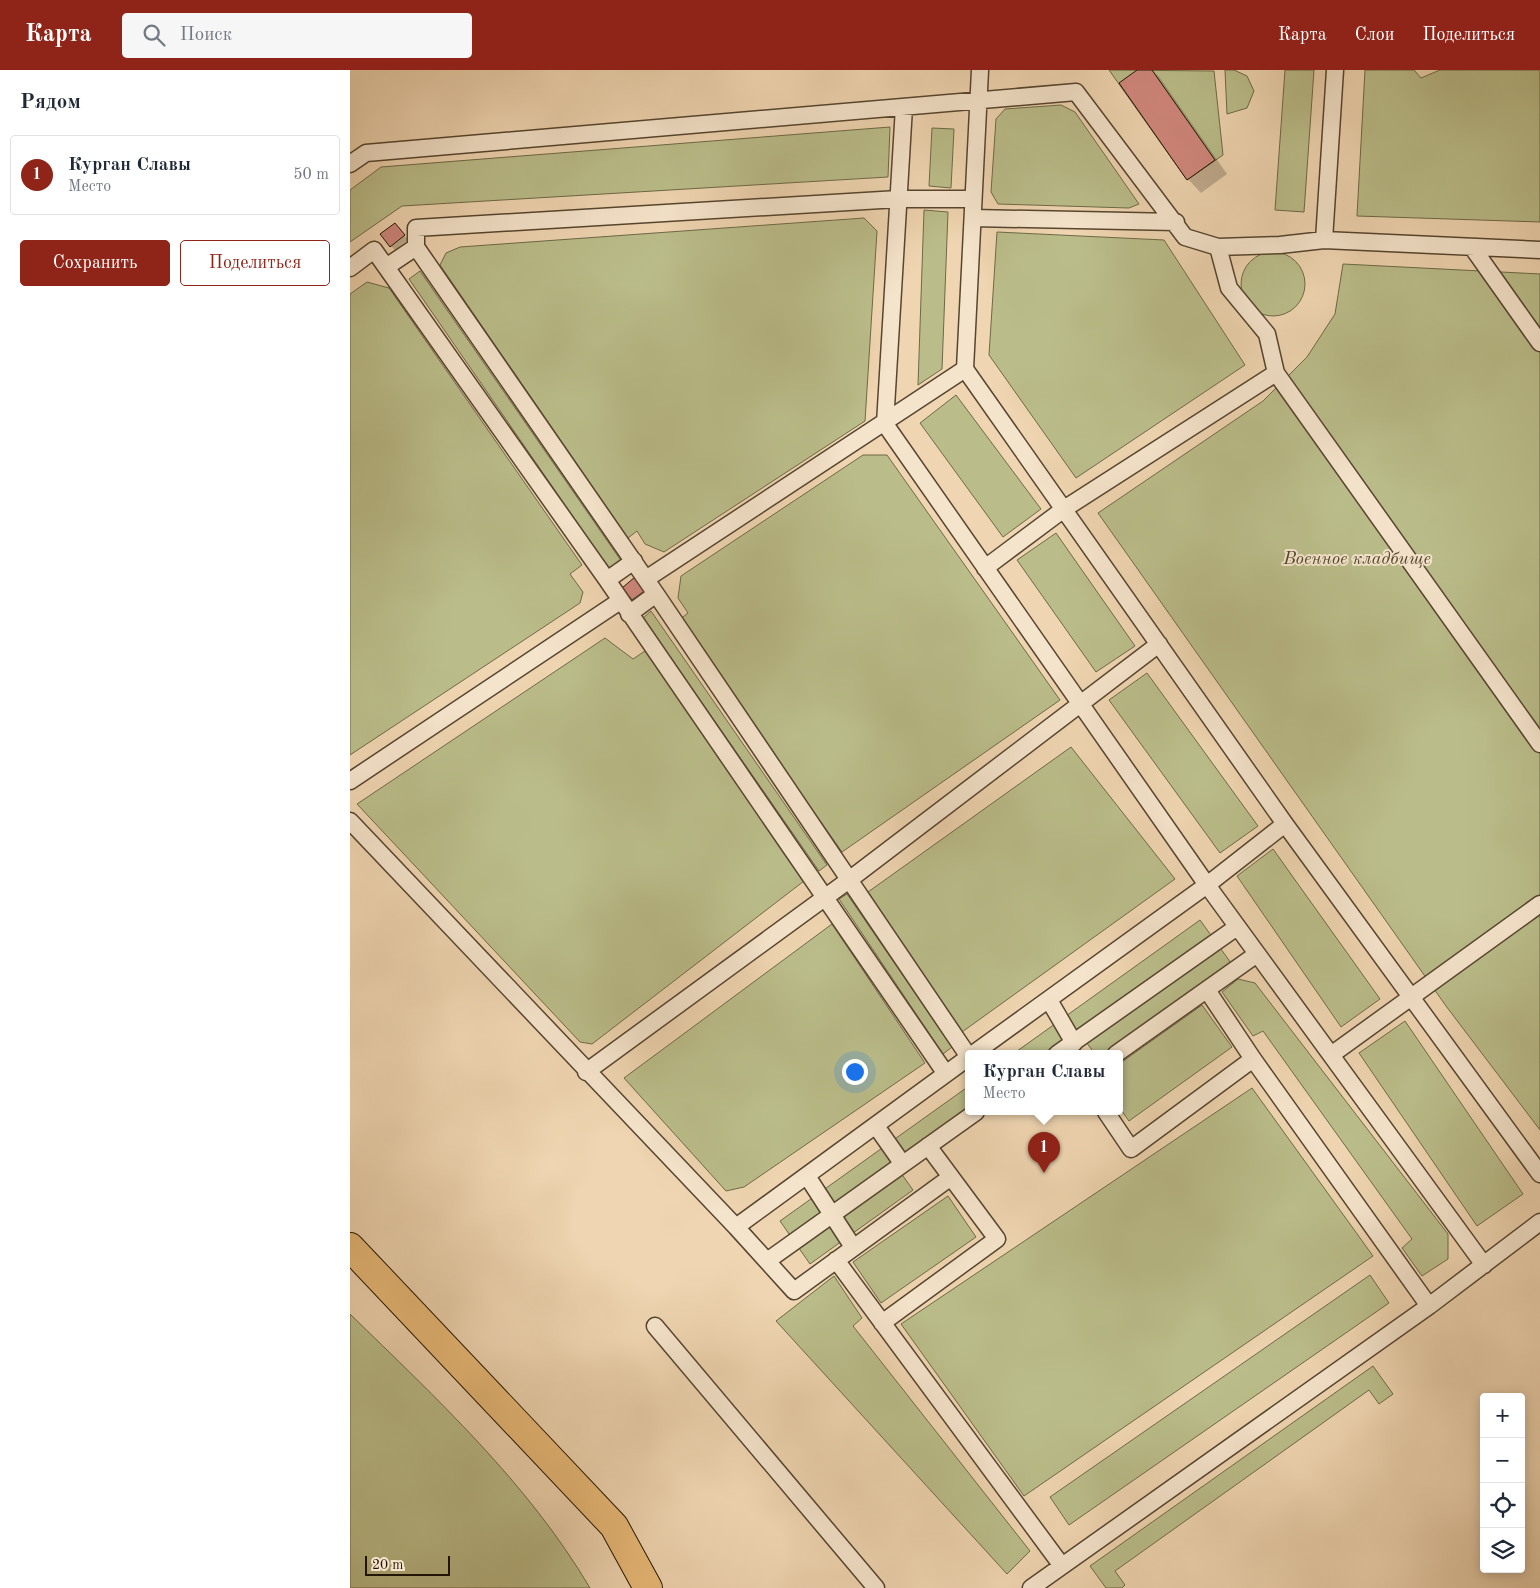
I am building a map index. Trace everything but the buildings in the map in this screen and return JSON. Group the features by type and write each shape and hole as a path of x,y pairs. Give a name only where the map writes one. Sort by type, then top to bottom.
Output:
{"main road":[{"path":"350,1247 614,1526 648,1588"}],"lane":[{"path":"980,70 965,369 1285,824 1540,1174"},
{"path":"1324,240 1335,70"},
{"path":"350,164 366,153 1076,92 1176,222 1185,237 1218,247 1280,245 1324,240 1540,250"},
{"path":"904,107 885,424 1207,885 1484,1265"},
{"path":"965,1051 634,561 416,247 416,228 898,199 974,200"},
{"path":"973,218 1176,222"},
{"path":"386,267 416,247"},
{"path":"1218,247 1229,288 1267,334 1276,373 1540,744"},
{"path":"1472,247 1540,343"},
{"path":"350,268 374,250 607,580 946,1074"},
{"path":"646,579 885,424 965,369"},
{"path":"985,568 1064,509 1276,373"},
{"path":"607,580 634,561"},
{"path":"350,781 625,607 656,594"},
{"path":"586,1072 849,880 1159,644"},
{"path":"350,821 586,1072 736,1227 794,1291 951,1178"},
{"path":"979,1050 1207,885 1285,824"},
{"path":"1331,1055 1540,904"},
{"path":"1048,1000 1065,1050 1237,926"},
{"path":"1122,1050 1257,954"},
{"path":"1207,990 1253,1059 1429,1306"},
{"path":"1108,1115 1131,1149 1253,1059"},
{"path":"736,1227 965,1060"},
{"path":"767,1261 972,1115"},
{"path":"876,1126 902,1163"},
{"path":"882,1323 996,1239 928,1146"},
{"path":"807,1176 853,1247"},
{"path":"1031,1588 1429,1306 1540,1222"},
{"path":"836,1260 1062,1566"},
{"path":"655,1326 876,1588"}],"green space":[{"path":"1109,70 1214,71 1223,155 1187,180"},
{"path":"1225,70 1234,70 1247,76 1254,91 1247,108 1227,114"},
{"path":"1285,70 1314,70 1304,212 1275,210"},
{"path":"1365,70 1414,70 1421,78 1440,70 1540,70 1540,222 1357,216"},
{"path":"1061,105 1075,112 1139,204 1129,208 998,204 991,192 996,119 1005,109"},
{"path":"890,127 888,177 402,206 350,242 350,190 381,167"},
{"path":"932,128 954,129 951,188 929,186"},
{"path":"924,210 948,212 942,369 918,385"},
{"path":"864,218 877,231 865,421 664,552 645,544 637,531 628,538 440,265 446,253 460,247"},
{"path":"997,232 1164,240 1245,365 1076,478 989,355"},
{"path":"1267,252 1279,252 1296,261 1303,272 1305,284 1303,296 1296,307 1279,316 1267,316 1255,311 1246,302 1241,290 1241,278 1246,266 1255,257"},
{"name":"Военное кладбище","path":"1343,264 1540,274 1540,1130 1446,1006 1098,513 1263,401 1307,357 1335,314"},
{"path":"420,271 622,562 610,570 409,279"},
{"path":"367,282 389,288 582,565 570,574 583,592 580,603 350,755 350,294"},
{"path":"956,395 1041,509 1003,537 920,423"},
{"path":"863,455 887,455 1060,700 842,852 679,620 688,613 678,598 681,576"},
{"path":"1056,533 1135,646 1096,672 1017,560"},
{"path":"651,611 827,865 819,871 643,618"},
{"path":"605,638 633,659 648,649 804,881 592,1044 580,1042 357,804"},
{"path":"1147,673 1258,826 1220,853 1109,700"},
{"path":"1071,747 1175,879 962,1032 868,892"},
{"path":"1273,849 1380,999 1341,1027 1237,876"},
{"path":"847,894 952,1047 943,1054 839,899"},
{"path":"1200,920 1231,963 1110,1050 1092,1050 1077,1030 1049,1050 1019,1050"},
{"path":"832,924 925,1063 744,1187 726,1191 624,1078"},
{"path":"1238,979 1255,983 1448,1234 1448,1259 1422,1276 1402,1248 1412,1239 1263,1031 1253,1036 1222,992"},
{"path":"1202,1005 1232,1047 1129,1121 1123,1113 1123,1061"},
{"path":"1405,1021 1523,1194 1477,1226 1359,1053"},
{"path":"1252,1088 1373,1256 1024,1496 901,1324"},
{"path":"965,1089 965,1110 893,1162 913,1190 810,1264 780,1221"},
{"path":"948,1196 976,1237 881,1303 853,1262"},
{"path":"1370,1275 1389,1303 1069,1525 1050,1497"},
{"path":"834,1276 862,1318 853,1326 1030,1551 1007,1574 776,1321"},
{"path":"350,1314 415,1377 509,1477 565,1550 590,1588 350,1588"},
{"path":"1373,1366 1393,1394 1379,1404 1369,1390 1115,1571 1125,1585 1122,1588 1106,1588 1090,1566"}],"place":[{"name":"Курган Славы","path":"1044,1173"}]}
